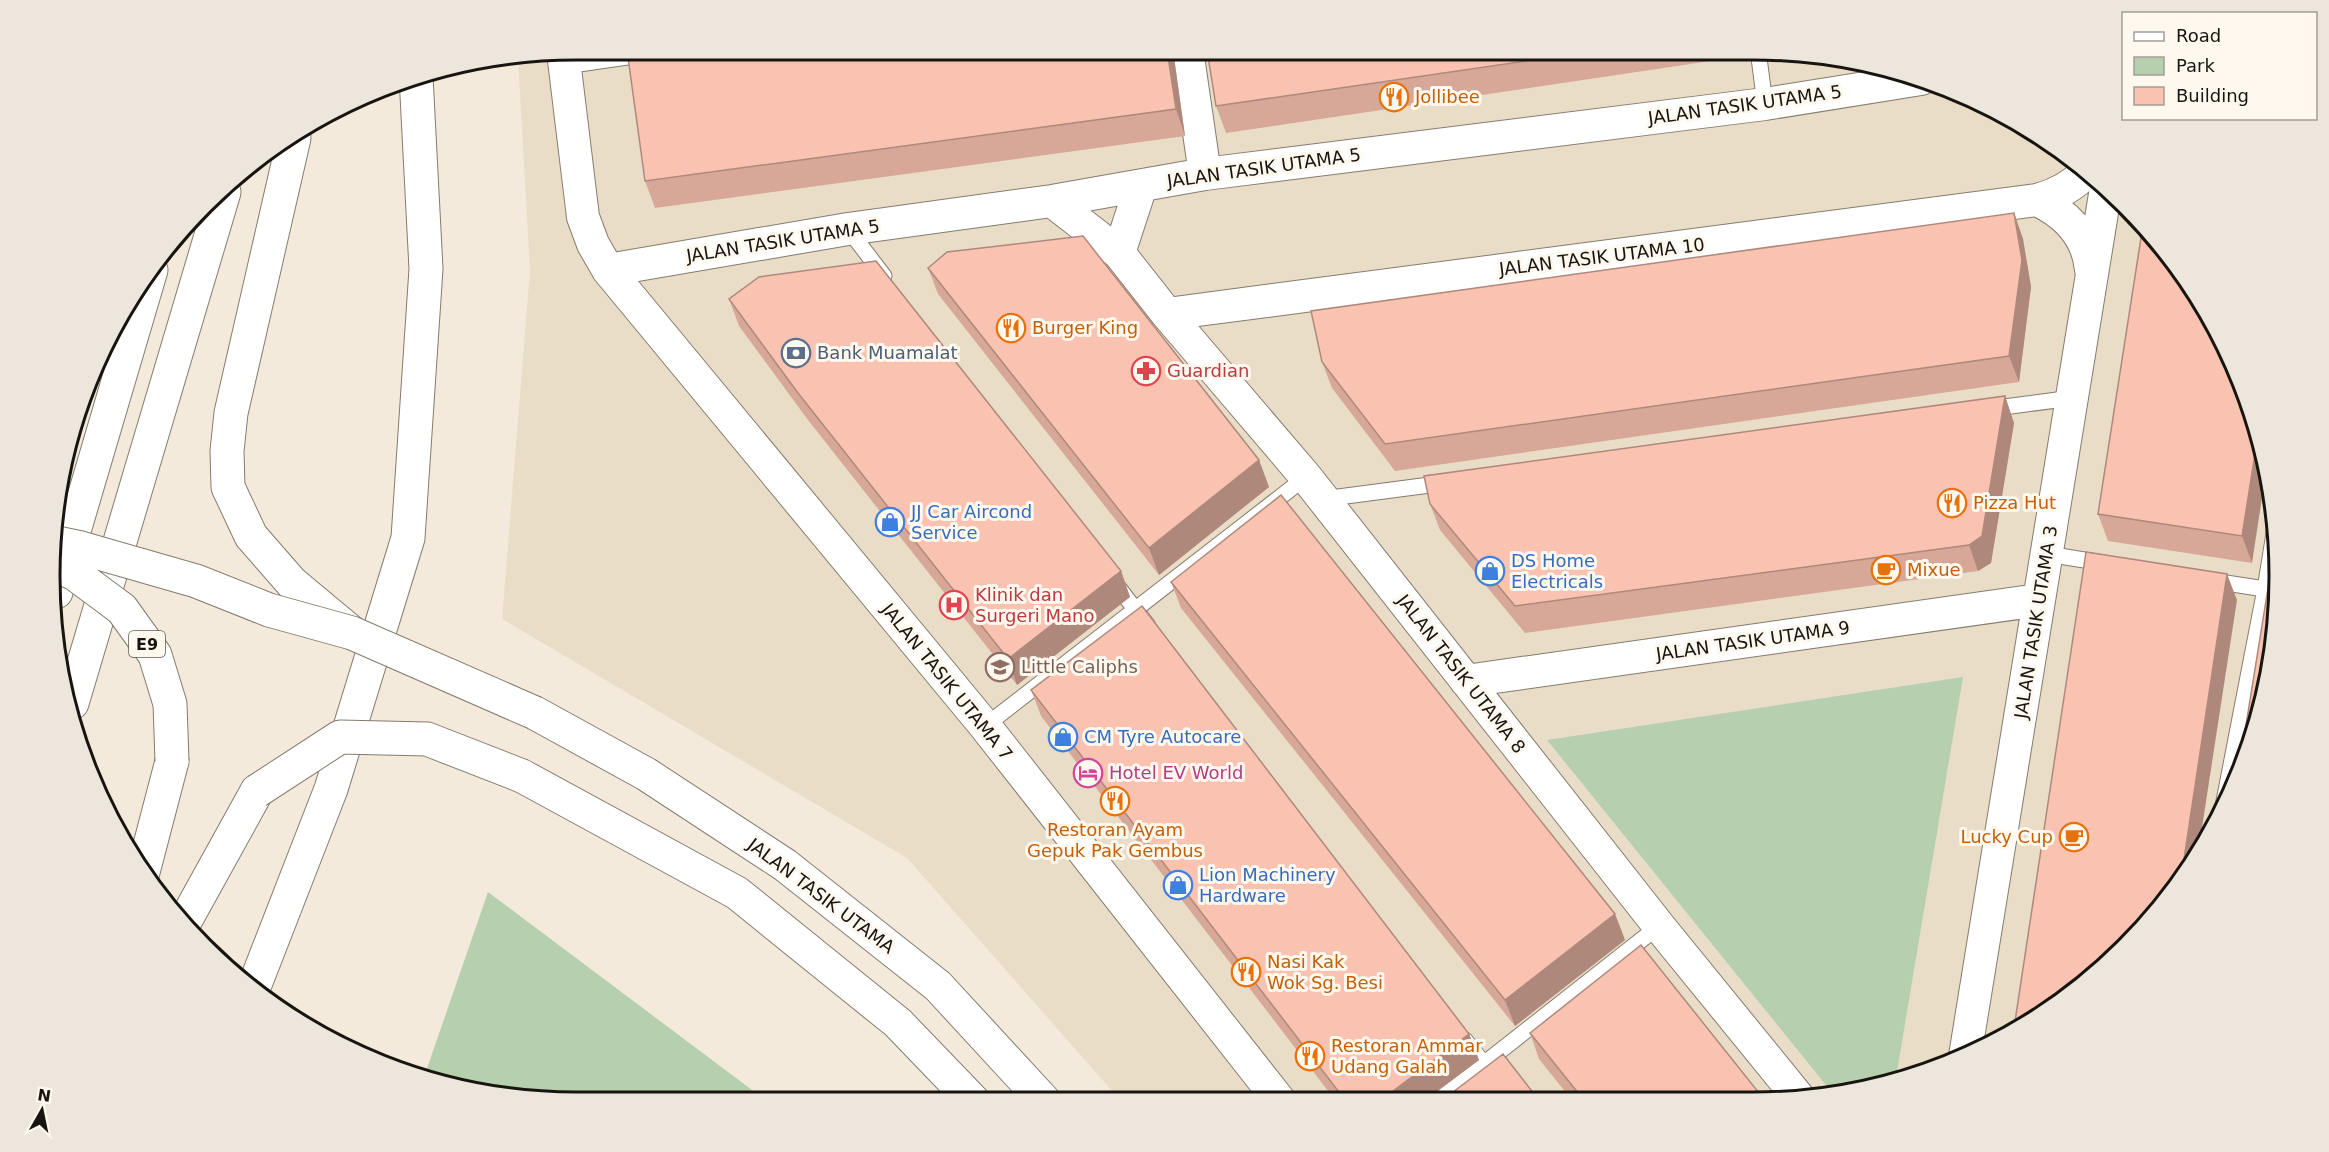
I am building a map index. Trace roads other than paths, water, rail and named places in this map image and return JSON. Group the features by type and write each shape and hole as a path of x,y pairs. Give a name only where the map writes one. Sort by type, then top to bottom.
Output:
{"main road":[{"path":"257,981 331,789 408,538 426,269 416,85"},
{"path":"292,145 231,413 227,451 228,487 251,536 292,583 352,633"},
{"path":"74,695 221,202"},
{"path":"60,578 144,294"},
{"path":"61,544 195,581 269,610 352,633"},
{"name":"E9","path":"60,567 75,574 122,609 155,655 170,704 172,761 146,861"},
{"name":"JALAN TASIK UTAMA","path":"352,633 535,713 646,774 785,865 938,986 1036,1092"},
{"path":"188,916 257,791 340,737 427,739 522,776 737,893 898,1023 964,1092"},
{"path":"193,921 201,892"}],"street":[{"name":"JALAN TASIK UTAMA 7","path":"564,60 583,217 593,244 608,270 985,726 1273,1092"},
{"path":"1188,60 1205,174"},
{"name":"JALAN TASIK UTAMA 5","path":"608,270 849,229 1052,201 1205,174 1765,104 1902,82"},
{"name":"JALAN TASIK UTAMA 10","path":"1167,314 2037,200 2052,196 2081,178"},
{"path":"1119,253 1141,186"},
{"name":"JALAN TASIK UTAMA 3","path":"1967,1045 2104,198"},
{"path":"2037,200 2066,217 2076,229 2085,243 2090,260 2091,277"},
{"name":"JALAN TASIK UTAMA 8","path":"1052,201 1119,253 1167,314 1314,488 1659,927 1794,1090"},
{"name":"JALAN TASIK UTAMA 9","path":"1467,681 2039,600"}],"lane":[{"path":"1759,60 1765,104"},
{"path":"849,229 891,286"},
{"path":"1977,411 2072,398"},
{"path":"985,726 1135,609 1314,488 1466,480"},
{"path":"2047,554 2116,565"},
{"path":"1106,572 1157,638"},
{"path":"2196,578 2269,589"},
{"path":"2231,770 2268,607"},
{"path":"1448,1092 1659,927"},
{"path":"1454,1027 1506,1092"}],"place":[{"name":"Jollibee","path":"1394,97"},
{"name":"Burger King","path":"1011,328"},
{"name":"Bank Muamalat","path":"796,353"},
{"name":"Guardian","path":"1146,371"},
{"name":"Pizza Hut","path":"1952,503"},
{"name":"JJ Car Aircond Service","path":"890,522"},
{"name":"Mixue","path":"1886,570"},
{"name":"DS Home Electricals","path":"1490,571"},
{"name":"Klinik dan Surgeri Mano","path":"954,605"},
{"name":"Little Caliphs","path":"1000,667"},
{"name":"CM Tyre Autocare","path":"1063,737"},
{"name":"Hotel EV World","path":"1088,773"},
{"name":"Restoran Ayam Gepuk Pak Gembus","path":"1115,801"},
{"name":"Lucky Cup","path":"2074,837"},
{"name":"Lion Machinery Hardware","path":"1178,885"},
{"name":"Nasi Kak Wok Sg. Besi","path":"1246,972"},
{"name":"Restoran Ammar Udang Galah","path":"1310,1056"}]}
